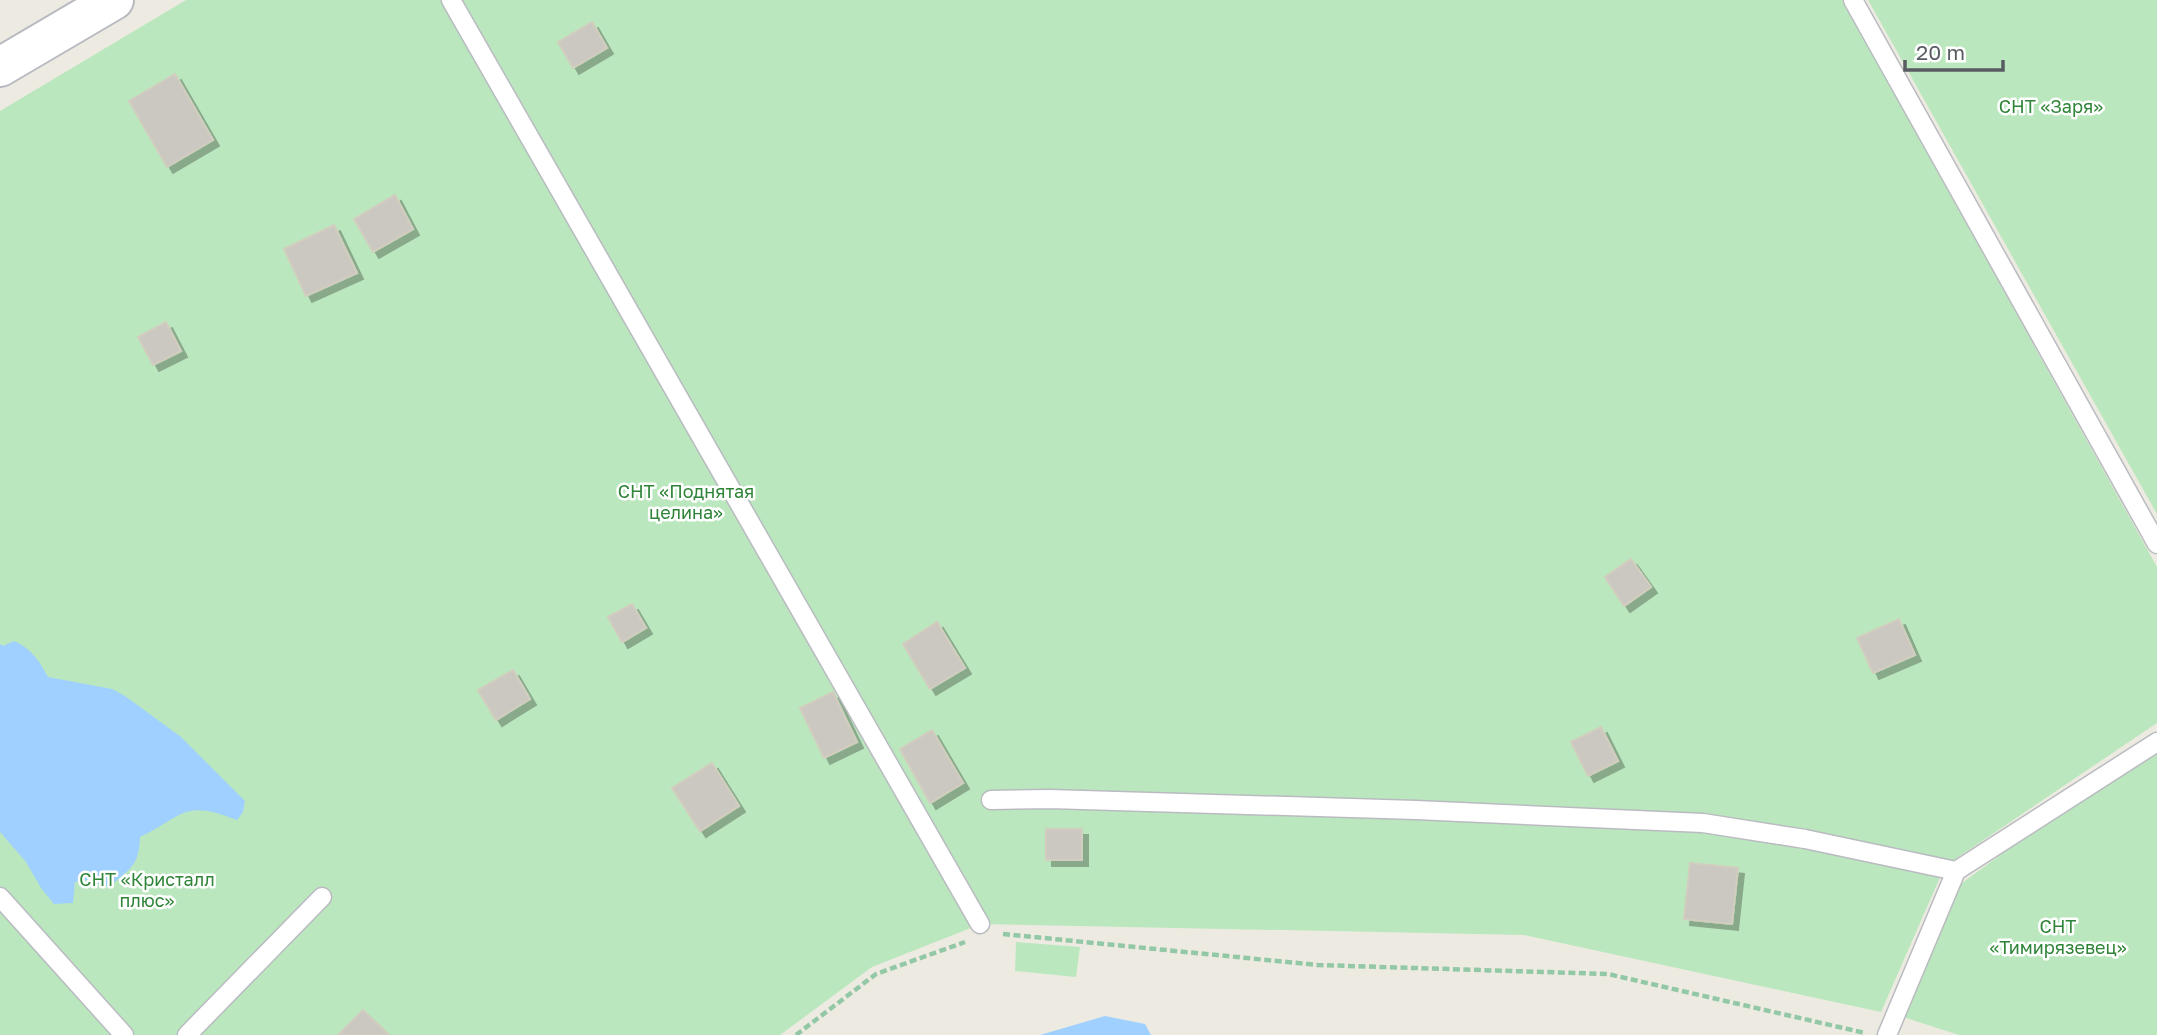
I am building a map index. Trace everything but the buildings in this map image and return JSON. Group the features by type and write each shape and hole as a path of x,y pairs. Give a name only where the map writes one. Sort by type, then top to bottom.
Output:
{"main road":[{"path":"0,67 114,0"}],"lane":[{"path":"451,0 987,928"},
{"path":"1853,0 2157,544"},
{"path":"1887,1035 1956,871 2157,743"},
{"path":"991,800 1050,799 1416,810 1703,823 1805,839 1956,871"},
{"path":"0,897 124,1035"},
{"path":"187,1035 322,897"}],"path":[{"path":"987,928 1318,965 1608,974 1874,1035"},
{"path":"796,1035 876,975 967,942"}],"green space":[{"name":"СНТ «Поднятая целина»","path":"186,0 1842,0 2157,567 2157,723 1945,866 1881,1012 1524,935 981,924 872,967 780,1035 0,1035 0,111"},
{"name":"СНТ «Заря»","path":"1868,0 2157,0 2157,514"},
{"name":"СНТ «Тимирязевец»","path":"2157,751 2157,1035 1959,1035 1903,1017 1958,886 2056,814"},
{"path":"1016,942 1080,947 1076,977 1015,971"}],"water":[{"path":"14,641 34,656 48,677 112,689 181,737 245,801 243,812 237,820 194,810 176,816 140,837 138,855 132,866 109,887 87,880 75,882 73,903 54,904 26,862 0,832 0,644 3,646"},
{"path":"1105,1016 1145,1024 1151,1035 1040,1035"}],"park label":[{"name":"СНТ «Кристалл плюс»","path":"147,889"}]}
